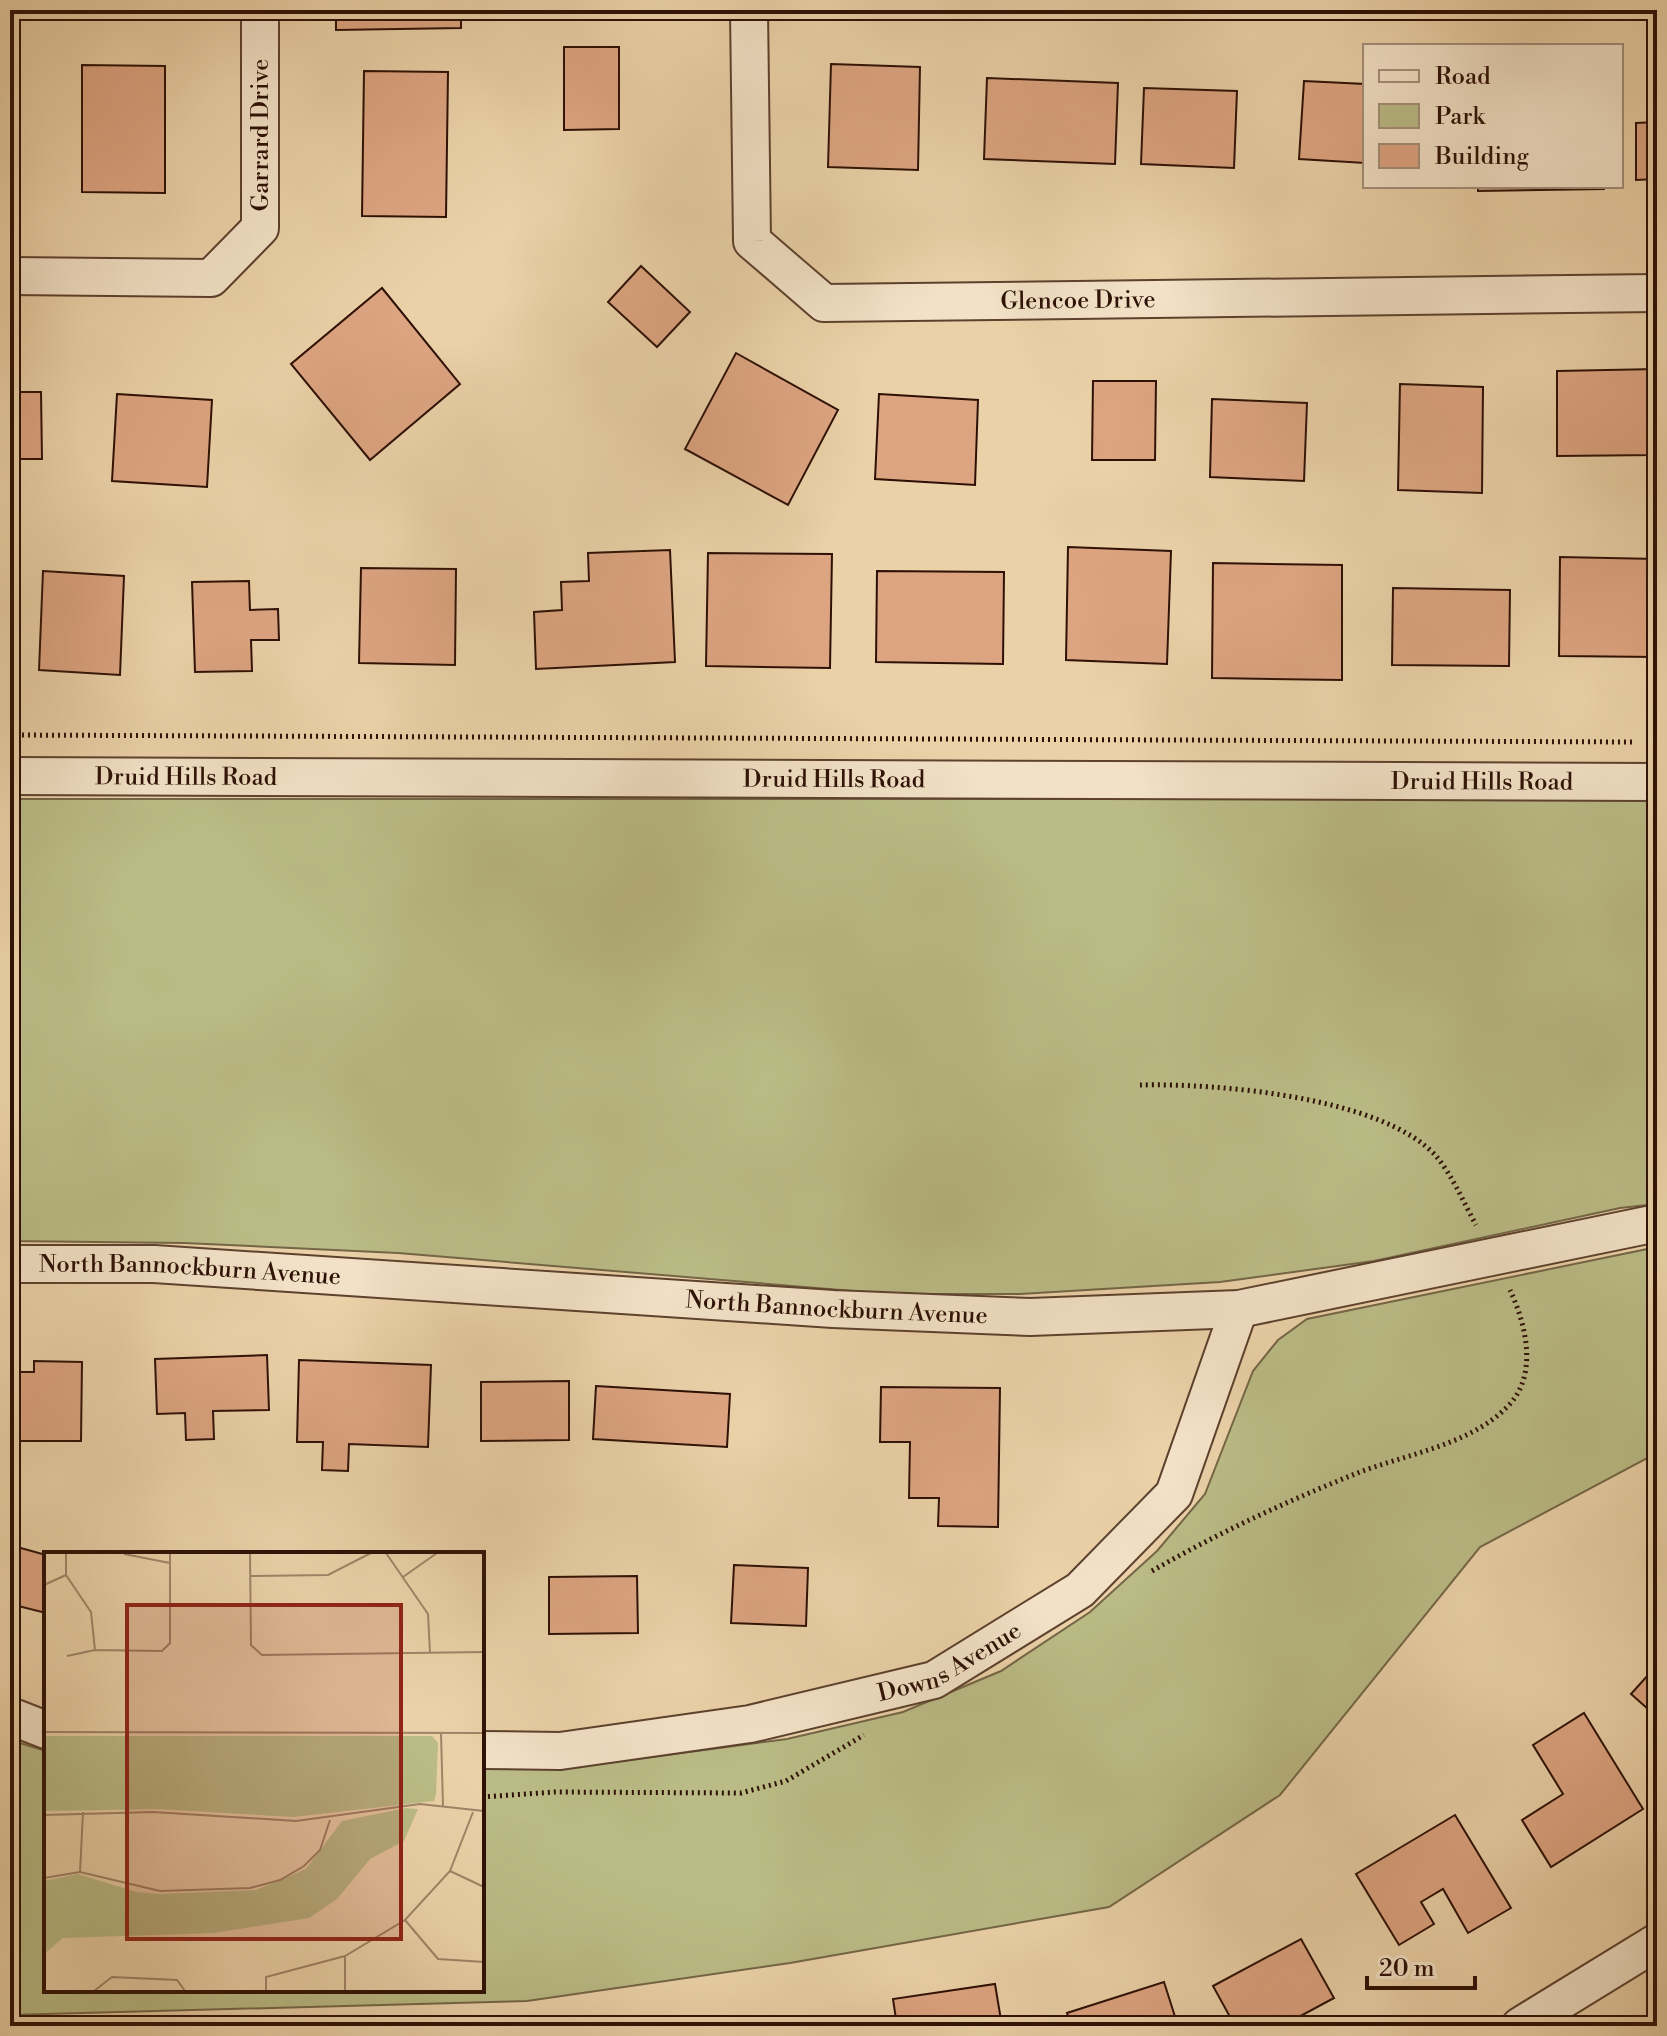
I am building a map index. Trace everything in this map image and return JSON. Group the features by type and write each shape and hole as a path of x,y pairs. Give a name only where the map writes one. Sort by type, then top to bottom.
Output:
{"street":[{"name":"Garrard Drive","path":"10,276 211,278 260,228 260,10"},
{"name":"Glencoe Drive","path":"749,10 752,241 824,303 1657,293"},
{"name":"Druid Hills Road","path":"10,776 1657,782"},
{"name":"North Bannockburn Avenue","path":"10,1264 154,1264 833,1309 1030,1317 1239,1309 1657,1223"},
{"name":"Downs Avenue","path":"484,1750 560,1751 750,1724 934,1680 1080,1590 1174,1494 1239,1309"},
{"path":"10,1716 44,1729"},
{"path":"1520,2026 1657,1942"}],"path":[{"path":"10,735 1641,742"}],"green space":[{"path":"10,799 1657,799 1657,1204 1620,1208 1374,1261 1220,1282 1020,1294 889,1294 398,1253 184,1243 10,1241"},
{"path":"1657,1247 1657,1453 1480,1547 1280,1795 1109,1907 790,1963 527,2001 10,2015 10,1740 44,1750 44,1992 484,1992 484,1764 599,1764 787,1739 903,1712 1001,1671 1090,1612 1157,1551 1205,1494 1253,1371 1278,1340 1307,1319"}],"building":[{"path":"336,10 461,10 461,28 336,30"},
{"path":"1073,10 1188,10 1187,20 1073,20"},
{"path":"564,47 619,47 619,129 564,130"},
{"path":"831,64 920,67 918,170 828,167"},
{"path":"82,65 165,66 165,193 82,192"},
{"path":"364,71 448,72 446,217 362,216"},
{"path":"987,78 1118,83 1115,164 984,159"},
{"path":"1304,81 1363,84 1363,163 1299,159"},
{"path":"1144,88 1237,91 1234,168 1141,164"},
{"path":"1657,122 1657,179 1636,180 1636,123"},
{"path":"1478,188 1604,188 1604,189 1478,191"},
{"path":"641,266 690,312 657,347 608,302"},
{"path":"382,288 460,384 370,460 291,364"},
{"path":"736,353 838,410 788,505 685,449"},
{"path":"1657,369 1657,455 1557,456 1557,371"},
{"path":"1093,381 1156,381 1155,460 1092,460"},
{"path":"1400,384 1483,387 1482,493 1398,490"},
{"path":"10,392 41,392 42,459 10,459"},
{"path":"117,394 212,400 207,487 112,481"},
{"path":"879,394 978,400 975,485 875,479"},
{"path":"1212,399 1307,403 1304,481 1210,477"},
{"path":"1068,547 1171,551 1167,664 1066,660"},
{"path":"670,550 675,662 536,669 534,612 562,610 561,582 589,581 588,553"},
{"path":"708,553 832,554 830,668 706,666"},
{"path":"1560,557 1657,559 1657,657 1559,656"},
{"path":"1213,563 1342,565 1342,680 1212,678"},
{"path":"361,568 456,569 455,665 359,663"},
{"path":"43,571 124,576 120,675 39,670"},
{"path":"877,571 1004,572 1003,664 876,662"},
{"path":"249,581 250,610 278,609 279,640 251,640 252,671 195,672 192,582"},
{"path":"1393,588 1510,590 1509,666 1392,665"},
{"path":"267,1355 269,1410 213,1411 214,1439 186,1440 185,1413 157,1414 155,1359"},
{"path":"299,1360 431,1365 428,1447 349,1444 348,1471 322,1470 323,1442 297,1442"},
{"path":"34,1361 82,1362 81,1441 10,1441 10,1372 34,1372"},
{"path":"569,1381 569,1440 481,1441 481,1382"},
{"path":"596,1386 730,1394 727,1447 593,1439"},
{"path":"881,1387 1000,1388 998,1527 938,1526 939,1498 909,1498 910,1442 880,1442"},
{"path":"10,1545 44,1554 44,1612 10,1604"},
{"path":"734,1565 808,1568 806,1626 731,1623"},
{"path":"637,1576 638,1633 549,1634 549,1577"},
{"path":"1657,1665 1657,1717 1631,1694"},
{"path":"1584,1713 1643,1809 1551,1867 1522,1820 1563,1794 1533,1745"},
{"path":"1455,1815 1511,1908 1468,1933 1443,1889 1421,1902 1434,1924 1399,1945 1356,1874"},
{"path":"1301,1939 1334,1998 1282,2026 1235,2026 1213,1986"},
{"path":"1164,1982 1178,2026 1071,2026 1067,2013"},
{"path":"995,1984 1002,2026 897,2026 893,1999"}]}
